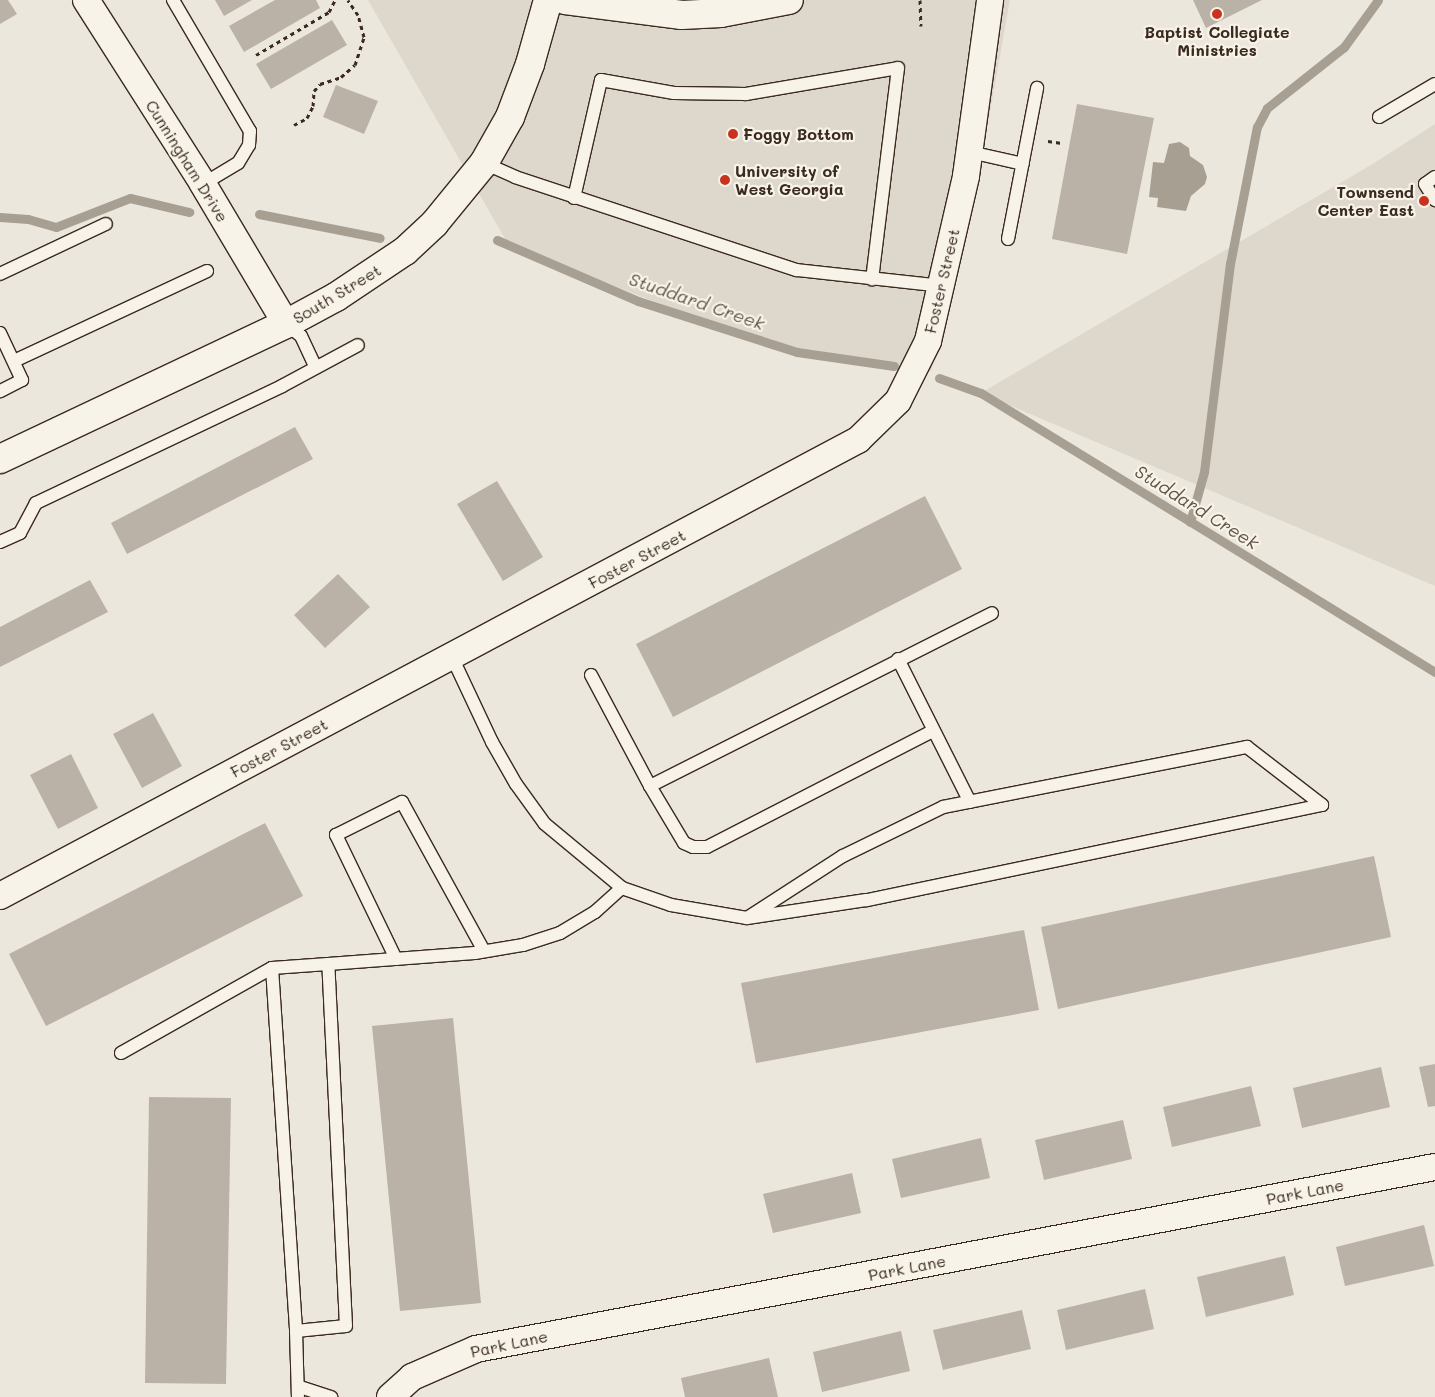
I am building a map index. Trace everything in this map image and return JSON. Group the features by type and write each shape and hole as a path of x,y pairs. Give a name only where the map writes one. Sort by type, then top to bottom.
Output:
{"street":[{"name":"Cunningham Drive","path":"86,0 203,184 286,324"},
{"name":"South Street","path":"0,459 286,324 336,296 405,251 434,224 484,163 510,117 530,64 548,0"},
{"path":"565,0 682,15 721,13 789,0"},
{"name":"Foster Street","path":"0,896 858,440 898,400 928,342 970,152 990,0"},
{"name":"Park Lane","path":"390,1397 412,1377 476,1349 1435,1167"}],"lane":[{"path":"173,0 250,131 249,145 238,163 203,184"},
{"path":"574,198 601,80 674,93 746,94 898,68 872,279"},
{"path":"1380,117 1435,84"},
{"path":"1008,239 1037,88"},
{"path":"970,152 1023,164"},
{"path":"484,163 515,178 797,270 941,286"},
{"path":"1435,177 1425,184 1435,200"},
{"path":"0,274 106,224"},
{"path":"14,361 207,271"},
{"path":"286,324 301,336 314,366"},
{"path":"0,333 22,380 0,391"},
{"path":"0,542 20,533 36,503 282,386 314,366 358,345"},
{"path":"650,786 992,613"},
{"path":"452,657 497,750 545,824 622,888 671,905 747,918 866,900 1322,806 1247,747 943,807 843,856 747,918"},
{"path":"898,659 970,802"},
{"path":"591,675 650,786 684,843 693,847 707,846 933,731"},
{"path":"396,959 336,835 402,802 484,951"},
{"path":"122,1053 272,968 484,951 523,945 560,933 595,912 622,888"},
{"path":"296,1331 346,1326 328,964"},
{"path":"272,968 299,1392 331,1397"}],"path":[{"path":"256,56 329,12 335,0"},
{"path":"294,124 307,118 313,106 315,88 347,73 355,66 364,37 358,15 348,0"},
{"path":"920,0 921,26"}],"shaded area":[{"name":"University of West Georgia","path":"368,0 1010,0 974,201 931,371 912,373 837,359 711,324 508,244"},
{"path":"1435,124 1435,586 981,393 1371,165"},
{"path":"1180,142 1189,148 1190,156 1203,165 1207,177 1205,184 1191,196 1186,211 1157,207 1158,198 1149,197 1153,162 1164,163 1169,144"}],"building":[{"path":"0,0 8,0 17,14 0,24"},
{"path":"215,0 252,0 224,16"},
{"path":"275,0 316,0 320,8 244,52 229,26"},
{"name":"Baptist Collegiate Ministries","path":"1193,0 1262,0 1206,28"},
{"path":"332,20 347,45 271,89 256,64"},
{"path":"336,85 378,101 364,134 323,117"},
{"path":"1077,104 1154,118 1127,254 1052,239"},
{"path":"295,427 313,459 127,554 111,523"},
{"path":"497,481 543,557 503,581 457,504"},
{"path":"925,496 962,569 673,717 636,644"},
{"path":"338,574 370,607 325,648 294,615"},
{"path":"90,580 108,612 0,667 0,627"},
{"path":"153,713 182,766 142,788 113,734"},
{"path":"71,754 98,808 58,829 30,775"},
{"path":"265,823 303,896 46,1026 9,954"},
{"path":"1374,856 1391,937 1058,1009 1041,927"},
{"path":"1024,930 1039,1010 756,1063 741,983"},
{"path":"453,1018 481,1303 400,1311 372,1026"},
{"path":"1435,1064 1435,1106 1428,1107 1419,1067"},
{"path":"1381,1067 1390,1107 1302,1128 1293,1088"},
{"path":"1251,1086 1261,1126 1172,1147 1163,1107"},
{"path":"149,1097 231,1098 226,1384 145,1383"},
{"path":"1123,1120 1132,1159 1044,1180 1035,1140"},
{"path":"981,1138 990,1178 901,1198 892,1159"},
{"path":"852,1173 861,1213 773,1233 763,1194"},
{"path":"1424,1225 1434,1266 1345,1286 1336,1247"},
{"path":"1285,1256 1294,1295 1206,1317 1197,1277"},
{"path":"1145,1289 1154,1329 1066,1350 1057,1310"},
{"path":"1022,1310 1031,1349 943,1370 933,1330"},
{"path":"901,1331 910,1371 822,1392 813,1352"},
{"path":"769,1358 778,1397 685,1397 681,1378"}],"waterway":[{"path":"1190,522 1204,472 1230,264 1257,127 1267,108 1344,47 1378,0"},
{"name":"Studdard Creek","path":"0,217 28,219 56,227 130,198 189,212"},
{"name":"Studdard Creek","path":"259,214 380,238"},
{"name":"Studdard Creek","path":"497,240 638,301 797,352 894,366"},
{"name":"Studdard Creek","path":"939,378 981,393 1435,672"}],"place":[{"name":"Baptist Collegiate Ministries","path":"1217,14"},
{"name":"Foggy Bottom","path":"733,134"},
{"name":"University of West Georgia","path":"725,180"},
{"name":"Townsend Center East","path":"1424,201"}]}
